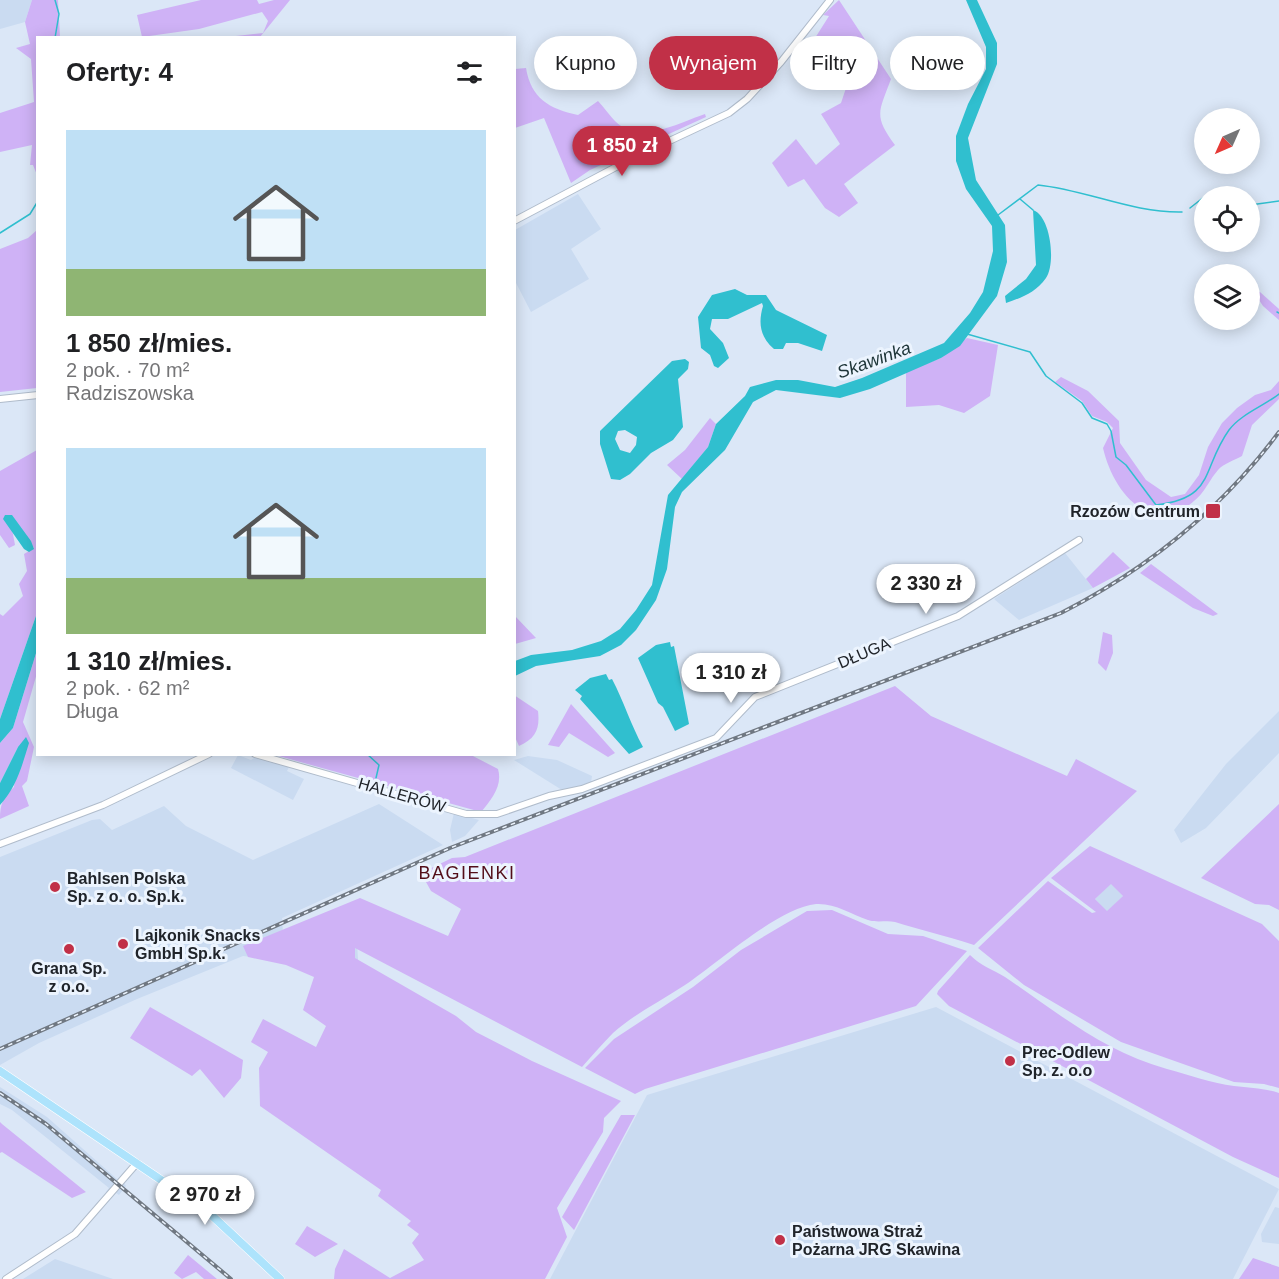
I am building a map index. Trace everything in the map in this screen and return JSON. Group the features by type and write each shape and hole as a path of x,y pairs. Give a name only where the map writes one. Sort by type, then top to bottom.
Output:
{"main road":[{"path":"0,1071 212,1215 280,1279"}],"street":[{"path":"516,220 631,159 729,113 747,99 781,62 830,0"},
{"path":"0,399 36,395"},
{"name":"DŁUGA","path":"549,796 596,785 716,738 755,697 958,616 1079,540"},
{"path":"0,844 78,816 205,756"},
{"name":"HALLERÓW","path":"262,756 466,814 497,814 549,796"},
{"path":"6,1279 77,1233 137,1163"}],"shaded area":[{"path":"0,0 32,0 25,22 0,29"},
{"path":"32,0 58,0 60,36 36,36 36,172 33,165 30,165 32,145 0,152 0,113 34,102 31,59 16,48 30,44 25,22"},
{"path":"201,0 257,0 259,4 274,0 290,0 261,36 236,36 263,33 268,21 262,12 199,29 149,36 142,36 137,15"},
{"path":"839,0 863,36 816,36 829,16 823,15"},
{"path":"878,59 890,77 881,106 881,120 895,145 844,184 858,203 839,217 825,208 804,179 788,187 772,163 796,139 816,165 840,144 821,114 841,103 845,90 878,90"},
{"path":"526,68 532,87 550,105 578,115 598,101 618,124 631,130 652,131 674,126 705,114 706,117 590,170 571,183 544,118 516,128 516,69"},
{"path":"578,194 601,229 571,249 589,279 531,312 516,283 516,229"},
{"path":"36,231 36,388 0,392 0,249 28,238"},
{"path":"1260,292 1279,309 1279,320 1260,302"},
{"path":"967,338 998,345 990,396 964,413 939,405 906,407 906,372 941,358"},
{"path":"1061,377 1088,391 1119,421 1120,443 1146,480 1171,497 1185,494 1199,475 1208,447 1222,423 1237,408 1255,395 1271,390 1279,381 1279,399 1252,425 1242,456 1220,468 1202,493 1189,505 1173,512 1158,514 1144,510 1122,491 1107,463 1103,448 1113,428 1107,422 1092,416 1082,401 1055,382"},
{"path":"710,418 716,424 708,447 682,479 667,465 685,450"},
{"path":"36,451 36,616 0,719 0,614 3,616 23,596 19,584 27,571 24,554 34,548 3,519 12,529 15,545 9,548 0,535 0,471"},
{"path":"1113,552 1130,568 1093,588 1086,579"},
{"path":"1065,553 1093,588 1019,620 994,599"},
{"path":"1151,564 1218,614 1213,616 1193,608 1140,573"},
{"path":"516,617 536,638 516,644"},
{"path":"1103,632 1112,635 1113,653 1106,671 1098,663"},
{"path":"36,653 36,676 23,722 34,747 27,781 22,786 29,806 0,819 3,801 14,787 18,747 0,783 0,743 13,728"},
{"path":"895,686 931,716 1067,776 1076,759 1137,791 974,945 895,922 868,920 830,905 816,904 801,908 767,926 685,985 630,1020 613,1033 582,1067 355,948 355,958 456,1016 476,1032 532,1061 621,1101 604,1118 603,1132 557,1208 567,1237 545,1279 334,1279 335,1269 344,1249 390,1278 424,1260 412,1243 419,1234 407,1225 411,1221 378,1196 381,1190 260,1106 259,1068 268,1052 251,1042 263,1019 316,1047 326,1026 303,1010 314,977 286,965 248,957 243,946 360,898 448,936 461,909 431,891 421,873 452,858 465,857"},
{"path":"516,696 538,711 536,732 519,746 516,739"},
{"path":"571,704 615,753 608,757 569,733 559,747 548,745"},
{"path":"1279,711 1279,753 1206,828 1181,843 1174,830 1226,764"},
{"path":"237,756 251,760 256,757 289,767 287,771 304,779 293,800 231,768"},
{"path":"279,756 473,756 498,769 499,775 495,792 481,812"},
{"path":"528,756 557,760 592,776 591,783 562,790 514,760"},
{"path":"379,804 443,845 282,918 283,933 357,941 359,979 322,965 243,956 137,999 39,1043 0,1065 0,857 92,820 100,819 112,830 164,806 186,826 253,860"},
{"path":"1279,804 1279,910 1269,905 1255,904 1201,878"},
{"path":"454,813 479,820 465,836 452,842 450,830"},
{"path":"1090,846 1262,924 1279,941 1279,1088 1264,1084 1234,1082 1121,1042 1024,985 978,948 1048,881 1092,913 1096,912 1051,878","holes":["1111,884 1123,896 1107,911 1095,899"]},
{"path":"1111,883 1123,896 1107,912 1095,899"},
{"path":"832,910 888,934 923,936 967,951 916,1006 635,1094 585,1068 614,1039 693,987 741,950 807,911"},
{"path":"970,955 1082,1030 1122,1052 1167,1069 1209,1081 1279,1093 1279,1178 1233,1157 949,1006 937,994 938,991"},
{"path":"150,1007 243,1060 241,1078 224,1098 200,1069 192,1076 130,1038"},
{"path":"936,1007 1279,1189 1233,1279 550,1279 647,1095"},
{"path":"0,1087 47,1117 118,1180 121,1178 126,1186 119,1195 116,1193 113,1196 106,1192 109,1188 12,1110 0,1104"},
{"path":"621,1115 635,1115 574,1230 562,1217"},
{"path":"0,1122 86,1192 72,1198 2,1152 0,1153"},
{"path":"1275,1207 1279,1208 1279,1244 1262,1242 1261,1234"},
{"path":"307,1226 338,1244 315,1257 295,1244"},
{"path":"188,1255 217,1279 204,1279 196,1272 182,1279 174,1273"},
{"path":"1253,1258 1279,1267 1279,1279 1239,1279"},
{"path":"55,1259 113,1279 23,1279"}],"water":[{"path":"966,0 977,0 997,43 997,64 968,138 976,180 1005,225 1007,262 997,296 960,346 941,358 870,389 840,398 776,390 753,402 725,450 682,492 675,507 667,569 656,600 636,630 621,645 600,656 536,666 516,676 516,661 531,655 572,650 601,641 620,629 636,610 652,585 668,495 708,447 716,424 745,396 750,387 776,380 798,380 835,387 862,378 944,343 970,313 983,292 993,251 992,226 966,189 956,161 956,136 975,90 985,90 985,36 981,36"},
{"path":"1033,210 1039,214 1048,230 1051,252 1049,271 1042,283 1033,291 1006,303 1005,296 1026,279 1036,265"},
{"path":"735,289 747,295 766,295 776,310 827,335 822,351 798,343 786,343 783,349 774,349 766,340 761,329 762,303 728,319 712,319 710,329 723,343 729,358 718,368 714,366 710,355 701,348 698,317 712,295"},
{"path":"685,359 689,362 688,369 678,379 683,427 673,440 651,453 630,474 620,480 611,479 600,444 600,431 672,361","holes":["625,430 637,437 636,445 630,453 620,450 615,439 618,431"]},
{"path":"5,515 12,515 31,541 34,549 29,552 24,549 3,519"},
{"path":"36,616 36,653 13,728 0,743 0,719"},
{"path":"670,642 671,647 674,646 689,724 675,731 663,707 658,703 638,658 656,645"},
{"path":"606,674 609,680 612,679 643,747 629,754 580,699 582,696 575,690 590,678"},
{"path":"26,737 29,743 21,768 14,784 0,805 0,783 18,747"}],"waterway":[{"path":"55,0 59,14 55,36"},
{"path":"998,215 1038,185 1074,191 1145,209 1182,212"},
{"path":"1020,199 1033,210"},
{"path":"1260,204 1279,201"},
{"path":"0,233 30,214 36,204"},
{"path":"1190,208 1194,205"},
{"path":"967,334 1030,352 1046,376 1082,403 1092,418 1107,424 1111,431 1116,457 1126,465 1156,505 1189,496 1198,488 1220,444 1234,424 1279,394"},
{"path":"369,756 379,765 376,778"}],"railway":[{"path":"0,1049 450,848 1061,613 1123,577 1181,535 1233,487 1279,432"},
{"path":"0,1093 46,1124 231,1279"}],"place":[{"name":"Rzozów Centrum","path":"1213,511"},
{"name":"Bahlsen Polska Sp. z o. o. Sp.k.","path":"55,887"},
{"name":"Lajkonik Snacks GmbH Sp.k.","path":"123,944"},
{"name":"Grana Sp. z o.o.","path":"69,949"},
{"name":"Prec-Odlew Sp. z. o.o","path":"1010,1061"},
{"name":"Państwowa Straż Pożarna JRG Skawina","path":"780,1240"}],"district":[{"name":"BAGIENKI","path":"467,873"}],"water label":[{"name":"Skawinka","path":"874,360"}]}
